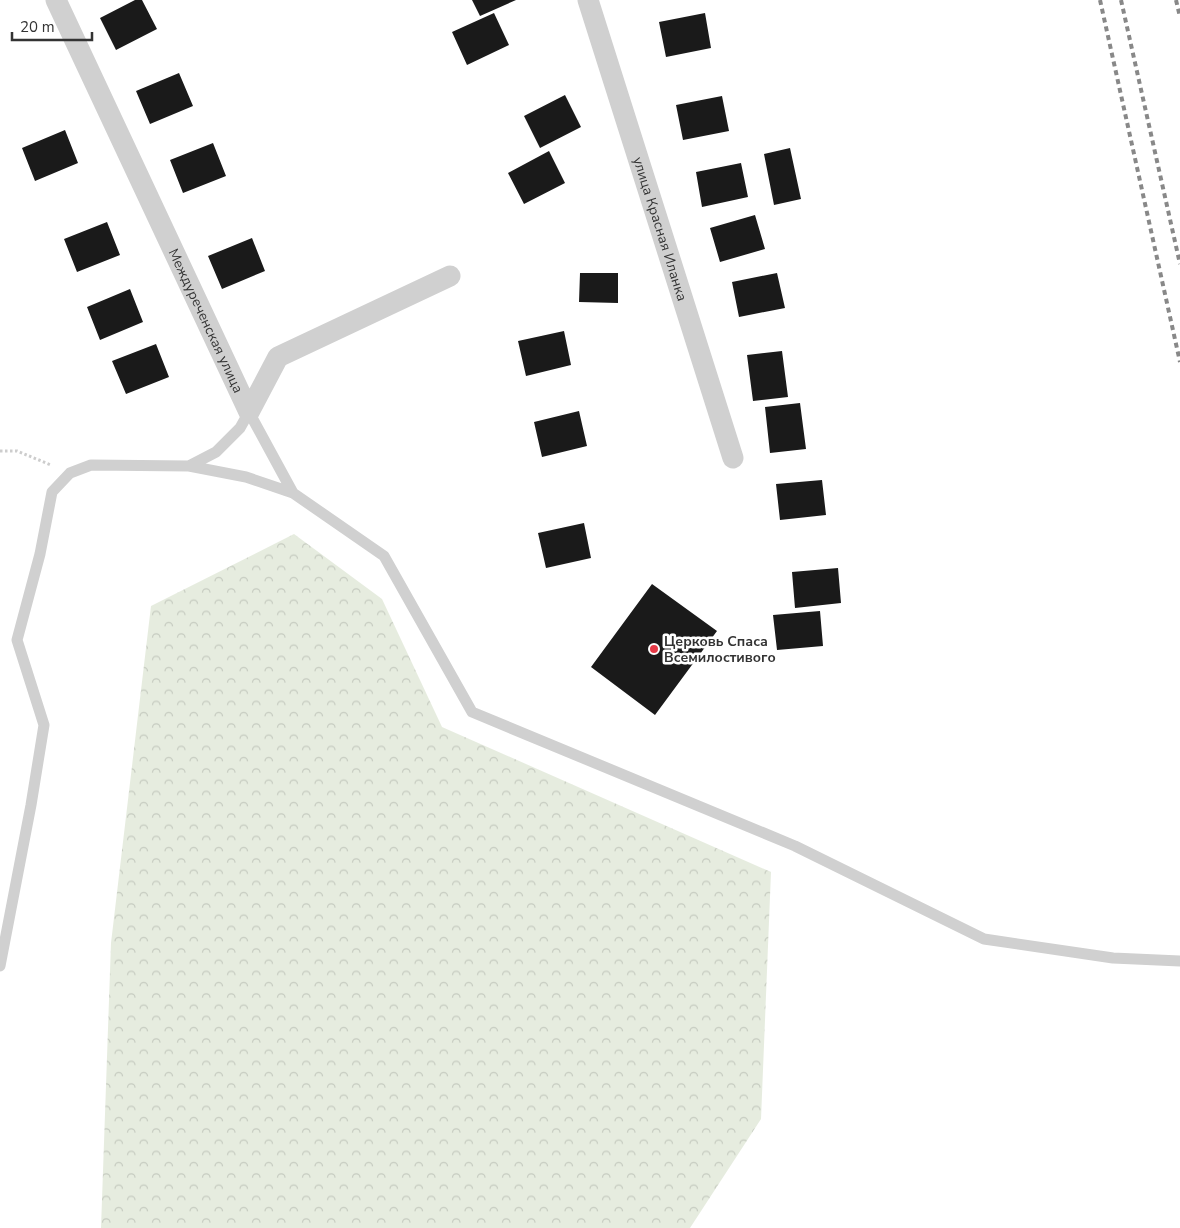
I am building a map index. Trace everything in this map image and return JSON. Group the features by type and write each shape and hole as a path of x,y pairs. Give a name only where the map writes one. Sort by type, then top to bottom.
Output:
{"street":[{"name":"Междуреченская улица","path":"56,0 249,412"},
{"name":"улица Красная Иланка","path":"588,0 734,458"},
{"name":"Междуреченская улица","path":"249,412 278,356 450,276"}],"lane":[{"path":"189,466 216,452 240,428 249,412"},
{"path":"249,412 293,493"},
{"path":"0,966 31,805 44,725 17,640 40,554 52,492 70,473 91,464 189,466 246,477 293,493 384,556 472,712 795,846 984,940 1113,958 1180,961"}],"path":[{"path":"0,451 16,451 70,473"}],"green space":[{"path":"294,534 382,599 442,727 771,872 761,1119 690,1228 101,1228 111,943 151,606"}],"building":[{"path":"135,0 142,0 157,29 116,50 100,18"},
{"path":"472,0 516,0 480,16"},
{"path":"494,13 509,45 467,65 452,32"},
{"path":"705,13 711,48 666,57 659,22"},
{"path":"179,73 193,106 150,124 136,91"},
{"path":"565,95 581,127 540,148 524,116"},
{"path":"722,96 729,131 683,140 676,105"},
{"path":"65,130 78,163 35,181 22,148"},
{"path":"213,143 226,176 183,193 170,160"},
{"path":"790,148 801,199 774,205 764,154"},
{"path":"549,151 565,183 524,204 508,173"},
{"path":"741,163 748,197 702,207 696,172"},
{"path":"755,215 765,249 720,262 710,228"},
{"path":"107,222 120,255 77,272 64,239"},
{"path":"252,238 265,271 222,289 208,256"},
{"path":"580,273 618,273 618,303 579,302"},
{"path":"777,273 785,308 739,317 732,282"},
{"path":"130,289 143,322 100,340 87,307"},
{"path":"564,331 571,365 526,376 518,341"},
{"path":"156,344 169,377 126,394 112,361"},
{"path":"782,351 788,397 753,401 747,355"},
{"path":"800,403 806,449 770,453 765,407"},
{"path":"579,411 587,446 542,457 534,422"},
{"path":"822,480 826,515 780,520 776,484"},
{"path":"584,523 591,558 546,568 538,533"},
{"path":"838,568 841,603 795,608 792,572"},
{"name":"Церковь Спаса Всемилостивого","path":"652,584 717,631 655,715 591,667"},
{"path":"820,611 823,646 777,650 773,615"}],"railway":[{"path":"1100,0 1180,362"},
{"path":"1121,0 1180,264"},
{"path":"1176,0 1180,17"}],"place":[{"name":"Церковь Спаса Всемилостивого","path":"654,649"}]}
